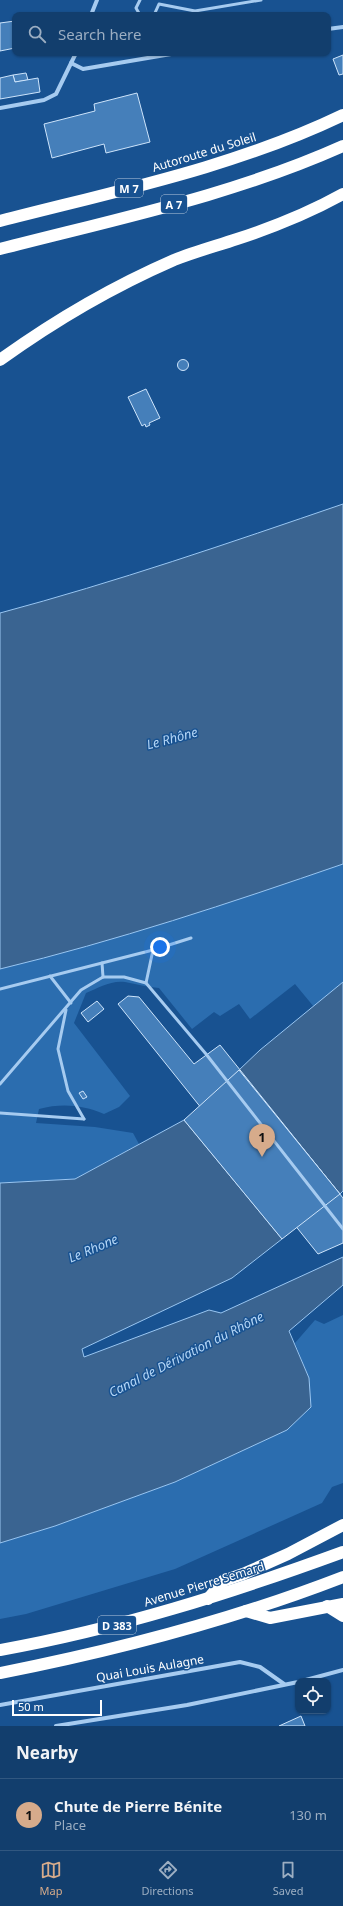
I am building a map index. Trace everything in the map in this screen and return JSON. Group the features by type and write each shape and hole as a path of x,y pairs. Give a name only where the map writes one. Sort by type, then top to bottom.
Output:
{"highway":[{"name":"Autoroute du Soleil","path":"0,221 184,173 250,153 343,115"},
{"name":"A 7","path":"0,249 230,189 301,164 343,146"},
{"path":"0,360 58,321 137,278 198,251 282,223 323,205 343,194"},
{"path":"208,1599 223,1581 288,1554 343,1525"},
{"name":"Avenue Pierre Semard","path":"0,1650 96,1630 208,1599 343,1552"},
{"name":"D 383","path":"0,1673 140,1643 246,1611 343,1577"},
{"path":"246,1611 270,1618 343,1604"},
{"path":"327,1606 343,1616"}],"street":[{"path":"92,12 97,0"},
{"path":"331,29 343,27"},
{"path":"0,108 44,100 56,94 75,56"},
{"path":"72,63 83,69 144,56"},
{"name":"Quai Louis Aulagne","path":"0,1705 240,1662 260,1667 284,1684"},
{"path":"313,1678 343,1670"},
{"path":"56,1726 187,1705 295,1682"}],"lane":[{"path":"138,12 136,8 140,0"},
{"path":"155,0 159,4 195,11 261,0"},
{"path":"155,12 159,4"},
{"path":"0,989 153,950 191,938"},
{"path":"146,983 153,950"},
{"path":"102,963 103,977"},
{"path":"50,976 71,1003"},
{"path":"0,1084 81,990 103,977 124,976 146,983 206,1054 343,1229"},
{"path":"0,1113 84,1119 68,1091 58,1049 67,1008"}],"shaded area":[{"path":"343,864 343,982 341,986 314,1007 295,984 250,1019 239,1004 220,1016 214,1012 192,1029 159,988 125,982 115,982 86,993 74,1023 130,1096 119,1107 104,1114 72,1106 56,1106 39,1109 36,1123 95,1127 133,1133 139,1144 75,1179 0,1183 0,969 173,921"},
{"path":"343,1315 343,1483 332,1487 322,1503 175,1569 26,1614 0,1619 0,1543 55,1526 175,1482 287,1430 309,1378 295,1343 315,1320 324,1324"}],"water":[{"name":"Le Rhône","path":"343,504 343,864 173,921 0,969 0,613 129,575"},
{"path":"343,982 343,1191 340,1194 239,1070 260,1050"},
{"path":"184,1120 282,1239 232,1278 82,1349 84,1357 209,1310 221,1313 343,1257 343,1285 289,1331 309,1378 311,1407 287,1430 175,1482 55,1526 0,1543 0,1183 75,1179"}],"building":[{"path":"12,21 12,49 0,51 0,23"},
{"path":"343,55 343,74 339,75 333,59"},
{"path":"26,73 28,80 15,82 13,75"},
{"path":"13,75 15,82 38,78 40,92 0,99 0,78"},
{"path":"137,93 150,142 106,153 104,144 52,158 44,124 95,111 94,104"},
{"path":"181,360 185,360 187,361 187,369 181,370 178,367 178,363"},
{"path":"146,389 160,418 149,423 150,425 146,427 145,424 142,426 128,397"},
{"path":"128,996 139,997 194,1064 220,1045 343,1198 343,1243 318,1254 118,1004"},
{"path":"97,1001 104,1009 88,1022 81,1013"},
{"path":"239,1070 340,1194 282,1239 184,1120"},
{"path":"83,1091 87,1097 83,1099 79,1093"},
{"path":"301,1716 305,1726 279,1726"}],"place":[{"name":"Chute de Pierre Bénite","path":"262,1157"}],"water label":[{"name":"Le Rhone","path":"93,1248"},
{"name":"Canal de Dérivation du Rhône","path":"186,1354"}]}
